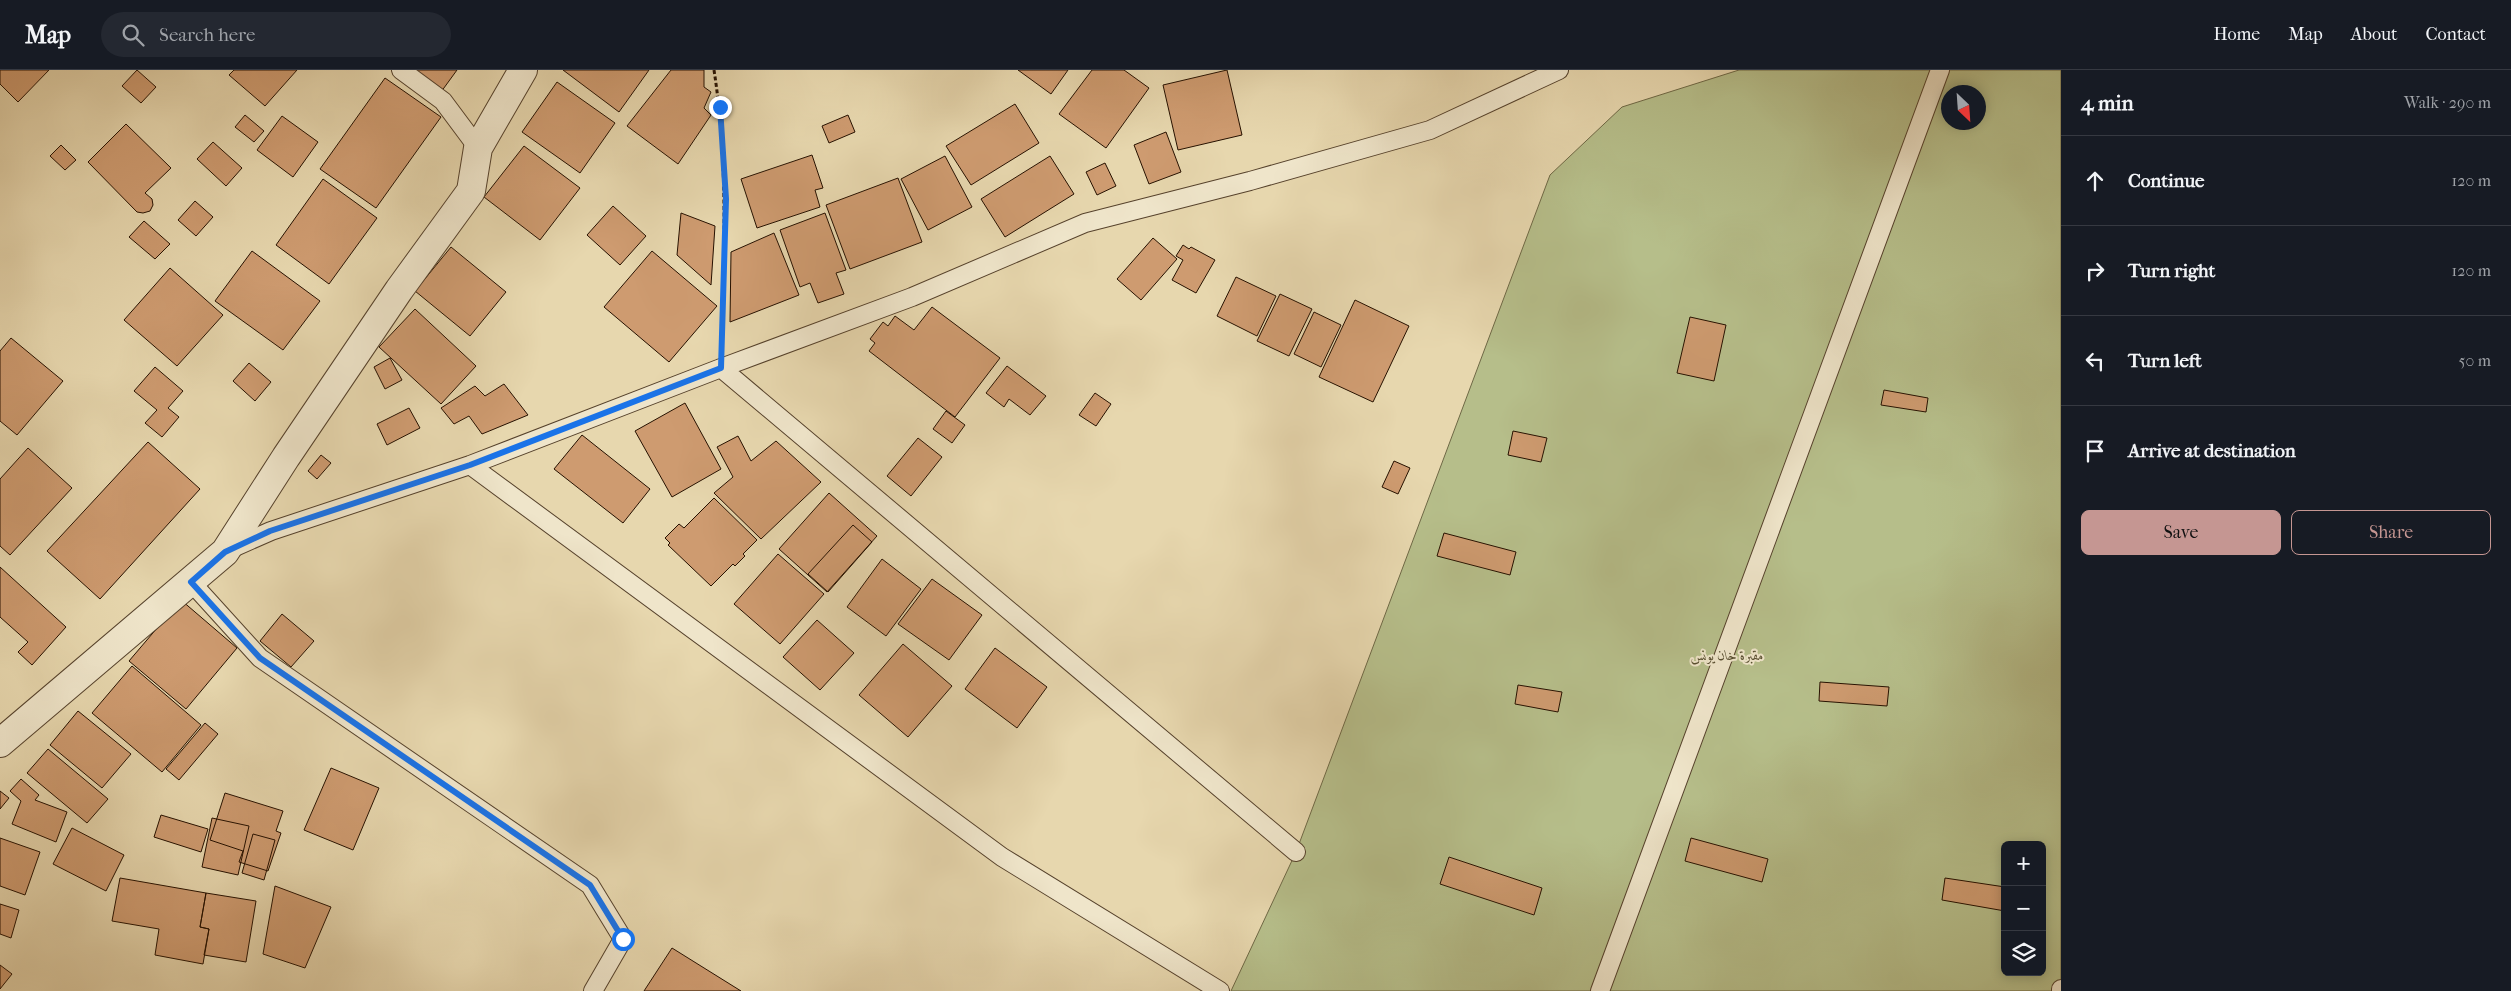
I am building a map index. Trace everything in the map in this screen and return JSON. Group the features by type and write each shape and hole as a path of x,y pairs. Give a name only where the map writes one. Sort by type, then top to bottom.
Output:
{"street":[{"path":"0,743 225,552 286,457 399,290 471,191 478,148 523,70"}],"lane":[{"path":"402,70 443,101 478,148"},
{"path":"225,552 270,531 470,465 721,368 912,298 1085,223 1250,182 1430,130 1557,70"},
{"path":"1600,991 1940,70"},
{"path":"721,368 1296,852"},
{"path":"470,465 1002,858 1220,991"},
{"path":"191,582 260,658 590,885 623,939 593,991"}],"path":[{"path":"714,70 720,107 726,199 721,368"}],"green space":[{"name":"مقبرة خان يونس","path":"1739,70 2061,70 2061,991 1231,991 1296,852 1550,175 1622,107"}],"building":[{"path":"0,70 49,70 18,102 0,84"},
{"path":"137,70 156,87 141,103 122,86"},
{"path":"234,70 297,70 265,106 229,75"},
{"path":"410,70 457,70 441,92"},
{"path":"563,70 649,70 619,112"},
{"path":"671,70 704,70 704,87 711,92 704,108 711,115 678,164 627,126"},
{"path":"1018,70 1068,70 1051,94"},
{"path":"1092,70 1124,70 1149,88 1106,148 1059,114"},
{"path":"1227,70 1242,135 1178,150 1163,85"},
{"path":"385,78 441,117 376,208 320,169"},
{"path":"557,82 615,123 580,173 522,132"},
{"path":"1015,104 1039,143 971,185 946,146"},
{"path":"245,115 264,131 254,142 235,127"},
{"path":"848,115 855,132 829,143 822,126"},
{"path":"282,116 318,142 293,177 257,150"},
{"path":"126,124 171,168 145,193 152,199 153,205 150,211 143,213 137,212 88,162"},
{"path":"1166,132 1181,172 1149,184 1134,145"},
{"path":"213,142 242,168 226,186 197,159"},
{"path":"61,145 76,160 65,170 50,156"},
{"path":"524,146 580,188 540,240 484,197"},
{"path":"812,155 823,188 815,190 820,207 757,228 741,179"},
{"path":"945,156 972,207 928,230 901,179"},
{"path":"1050,156 1074,194 1005,237 981,199"},
{"path":"1105,163 1116,186 1097,195 1086,172"},
{"path":"898,178 922,242 850,269 826,205"},
{"path":"323,179 377,218 329,284 276,245"},
{"path":"195,201 213,217 196,236 178,220"},
{"path":"613,206 646,236 620,265 587,235"},
{"path":"681,213 715,226 711,285 677,255"},
{"path":"825,213 846,270 836,273 844,294 818,303 810,283 800,287 780,230"},
{"path":"144,221 170,244 155,259 129,237"},
{"path":"774,233 799,295 730,322 731,252"},
{"path":"1153,238 1177,259 1141,300 1117,279"},
{"path":"1183,245 1189,249 1191,247 1215,260 1196,293 1172,280 1183,260 1176,256"},
{"path":"451,247 506,292 470,336 415,291"},
{"path":"252,251 320,301 283,350 215,301"},
{"path":"652,251 717,306 669,362 604,307"},
{"path":"170,268 223,315 177,366 124,320"},
{"path":"1236,277 1276,296 1257,336 1217,316"},
{"path":"1280,294 1312,309 1289,356 1257,341"},
{"path":"1355,300 1409,326 1373,402 1319,377"},
{"path":"932,307 1000,358 955,417 869,351 875,343 870,339 883,322 888,326 895,316 914,330"},
{"path":"415,309 476,366 441,404 379,347"},
{"path":"1314,312 1341,325 1321,367 1294,354"},
{"path":"1690,317 1726,325 1714,381 1677,373"},
{"path":"11,338 63,381 17,435 0,421 0,351"},
{"path":"390,358 402,380 385,389 374,367"},
{"path":"249,363 271,382 255,401 233,381"},
{"path":"1007,366 1046,396 1030,415 1009,399 1004,407 986,393"},
{"path":"155,367 183,391 168,408 179,417 162,437 145,423 157,410 134,391"},
{"path":"504,384 528,415 482,434 469,416 454,424 441,408 475,386 485,396"},
{"path":"1884,390 1928,398 1926,412 1881,405"},
{"path":"1095,393 1111,404 1096,426 1079,415"},
{"path":"685,403 721,469 672,497 635,431"},
{"path":"409,408 420,428 387,445 377,424"},
{"path":"946,411 965,425 952,443 933,429"},
{"path":"1513,431 1547,438 1541,462 1508,455"},
{"path":"582,435 650,489 623,523 554,469"},
{"path":"738,436 751,461 776,441 821,482 761,539 714,493 733,477 717,447"},
{"path":"918,438 942,457 911,496 887,476"},
{"path":"148,442 200,489 100,599 47,551"},
{"path":"28,448 72,488 10,555 0,546 0,479"},
{"path":"321,455 331,463 317,479 308,471"},
{"path":"1394,461 1410,468 1398,494 1382,487"},
{"path":"829,493 877,536 827,592 779,549"},
{"path":"714,498 757,540 743,554 745,556 735,566 733,564 711,586 668,545 670,543 665,538 679,524 684,528"},
{"path":"853,525 872,542 828,592 808,574"},
{"path":"1444,533 1516,552 1510,575 1437,556"},
{"path":"778,554 824,594 780,644 734,604"},
{"path":"882,559 921,589 886,636 847,607"},
{"path":"0,567 66,627 32,665 18,652 28,642 0,617"},
{"path":"932,579 982,615 949,660 898,624"},
{"path":"181,600 237,648 186,709 129,661"},
{"path":"282,614 314,641 291,667 260,641"},
{"path":"817,620 854,653 820,690 783,657"},
{"path":"903,644 952,686 908,737 859,695"},
{"path":"995,648 1047,687 1017,728 965,689"},
{"path":"132,666 201,725 162,772 92,713"},
{"path":"1820,682 1889,687 1887,706 1819,701"},
{"path":"1518,685 1562,692 1558,712 1515,704"},
{"path":"78,711 131,754 102,788 50,745"},
{"path":"205,723 218,734 179,780 166,769"},
{"path":"48,749 108,799 87,823 27,773"},
{"path":"331,768 379,788 353,850 304,830"},
{"path":"21,779 39,795 35,800 67,812 56,842 12,824 21,801 10,791"},
{"path":"0,791 9,798 0,809"},
{"path":"225,793 283,811 276,831 281,833 268,871 239,862 243,851 210,840"},
{"path":"161,815 208,829 201,852 154,837"},
{"path":"212,818 249,826 238,875 202,867"},
{"path":"72,828 124,855 106,891 53,864"},
{"path":"253,834 275,840 264,880 242,873"},
{"path":"0,838 40,852 25,895 0,886"},
{"path":"1691,838 1768,859 1762,882 1685,861"},
{"path":"1449,857 1542,888 1534,915 1440,884"},
{"path":"120,878 206,893 200,927 209,929 203,964 155,955 159,929 112,921"},
{"path":"1945,878 2001,886 2001,910 1942,900"},
{"path":"275,886 331,907 305,968 263,954"},
{"path":"206,893 256,901 246,962 204,955 209,929 200,927"},
{"path":"0,904 19,910 11,938 0,934"},
{"path":"672,948 741,991 644,991"},
{"path":"0,965 12,974 0,989"}],"route":[{"path":"623,939 590,885 260,658 191,582 225,552 270,531 470,465 721,368 726,199 720,107"}]}
